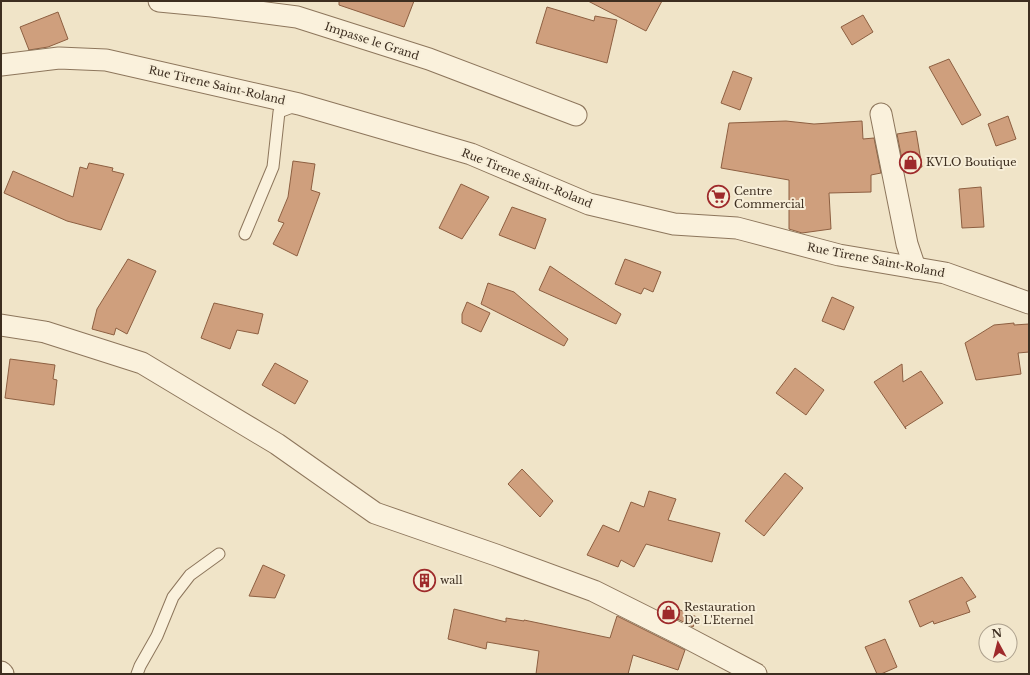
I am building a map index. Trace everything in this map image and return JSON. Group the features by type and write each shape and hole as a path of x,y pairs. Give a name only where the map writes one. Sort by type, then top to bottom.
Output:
{"street":[{"name":"Impasse le Grand","path":"159,1 212,6 249,6 297,17 429,59 576,115"},
{"name":"Rue Tirene Saint-Roland","path":"1,65 59,58 106,60 298,104 471,154 589,204 674,224 737,228 839,255 945,273 1029,303"},
{"path":"881,114 908,244 915,268"},
{"path":"1,325 45,332 142,363 277,444 375,513 496,554 594,591 756,674"}],"lane":[{"path":"245,234 273,167 279,112 298,104"},
{"path":"137,674 157,636 173,597 190,575 218,554"}],"building":[{"path":"339,1 414,1 404,27 339,5"},
{"path":"588,1 662,1 646,31"},
{"path":"547,7 594,21 595,16 617,20 607,63 536,43"},
{"path":"58,12 68,39 48,47 29,50 20,27"},
{"path":"863,15 873,32 852,45 841,27"},
{"path":"949,59 981,115 962,125 929,67"},
{"path":"733,71 752,78 740,110 721,103"},
{"path":"1008,116 1016,139 996,146 988,124"},
{"path":"786,121 814,124 862,121 863,139 874,138 881,173 871,175 871,192 829,193 831,229 802,233 789,229 789,180 721,168 729,123"},
{"path":"916,131 922,167 904,170 897,134"},
{"path":"293,161 315,164 311,190 320,193 297,256 273,244 284,223 278,221 288,197"},
{"path":"89,163 113,168 112,171 124,174 101,230 67,221 4,193 13,171 73,197 80,167 87,169"},
{"path":"461,184 489,197 462,239 439,228"},
{"path":"981,187 984,227 962,228 959,189"},
{"path":"512,207 546,219 535,249 499,235"},
{"path":"128,259 156,271 127,334 116,328 114,335 92,329 97,309"},
{"path":"625,259 661,272 653,292 644,288 641,294 615,284"},
{"path":"550,266 621,314 616,324 539,290"},
{"path":"488,283 514,292 568,339 564,346 481,304"},
{"path":"832,297 854,307 844,330 822,321"},
{"path":"467,302 490,313 481,332 462,323 462,314"},
{"path":"214,303 263,314 258,334 237,330 230,349 201,338"},
{"path":"1014,323 1014,325 1029,324 1029,352 1018,353 1021,374 976,380 965,343 994,325"},
{"path":"10,359 55,365 53,379 57,380 54,405 5,398"},
{"path":"275,363 308,381 295,404 262,385"},
{"path":"902,364 903,382 921,371 943,403 905,427 906,429 874,382"},
{"path":"795,368 824,390 806,415 776,393"},
{"path":"522,469 553,501 540,517 508,484"},
{"path":"785,473 803,488 764,536 745,521"},
{"path":"649,491 676,499 668,520 720,533 712,562 646,544 634,567 621,560 618,567 587,555 603,525 619,532 631,502 644,507"},
{"path":"263,565 285,575 275,598 249,596"},
{"path":"962,577 976,597 966,602 970,612 934,624 933,621 920,627 909,601"},
{"path":"663,603 697,617 693,627 660,610"},
{"path":"454,609 506,622 506,618 524,620 610,638 617,616 685,650 678,670 633,655 628,674 536,674 539,651 487,642 486,649 448,639"},
{"path":"885,639 897,667 881,674 877,674 865,647"}],"place":[{"name":"KVLO Boutique","path":"911,162"},
{"name":"Centre Commercial","path":"718,197"},
{"name":"wall","path":"425,580"},
{"name":"Restauration De L'Eternel","path":"668,613"}]}
